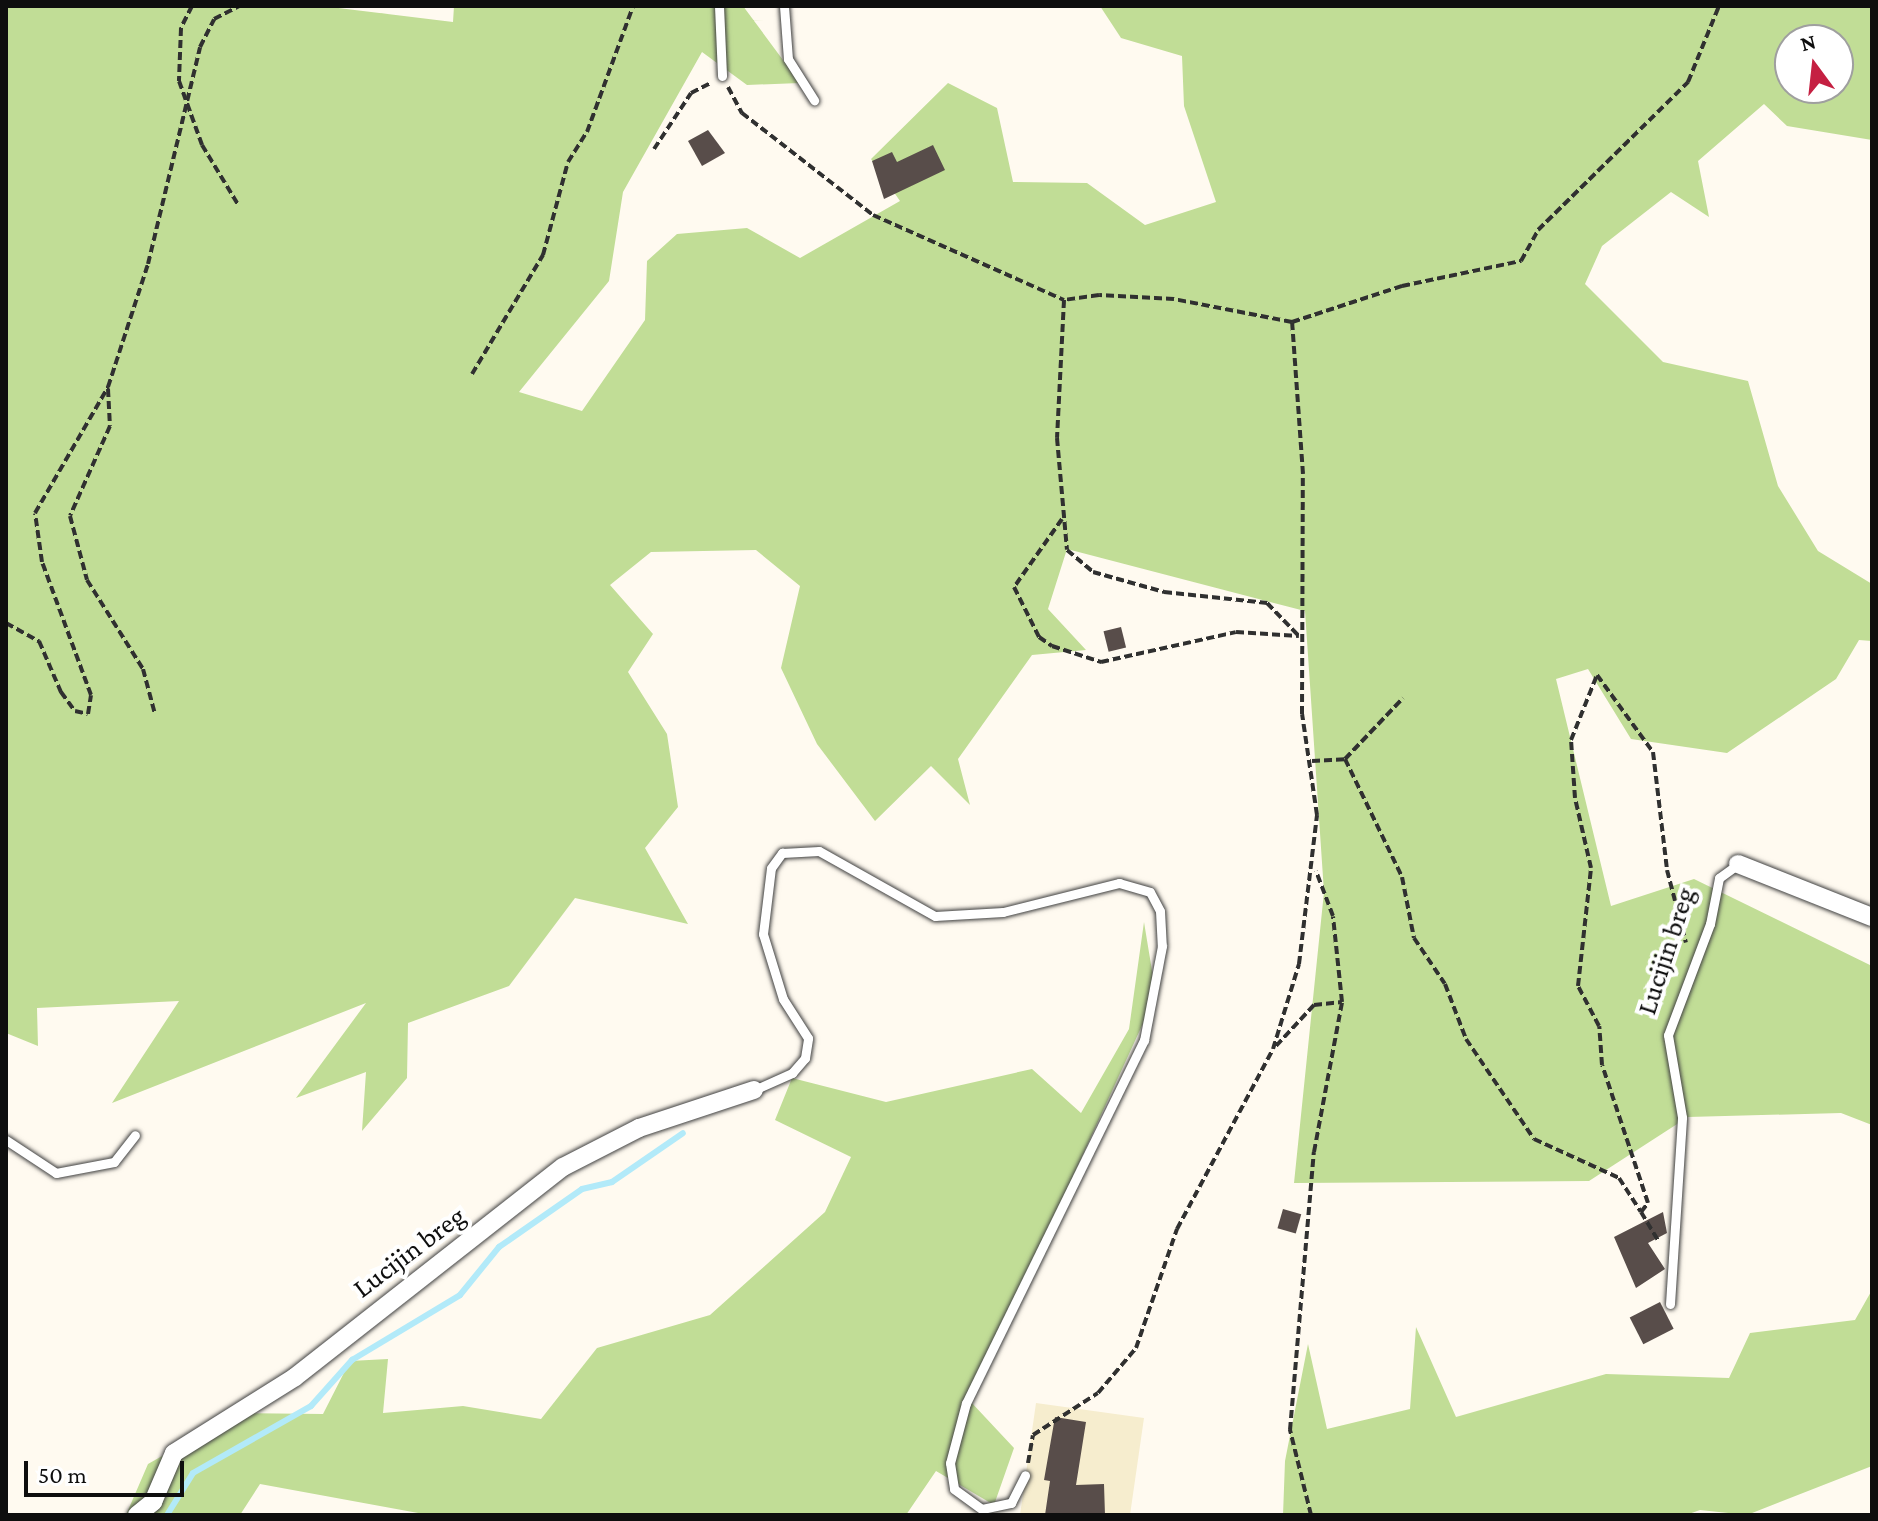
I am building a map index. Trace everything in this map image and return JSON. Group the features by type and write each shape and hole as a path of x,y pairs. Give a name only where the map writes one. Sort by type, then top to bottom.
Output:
{"street":[{"name":"Lucijin breg","path":"1738,864 1872,917"},
{"name":"Lucijin breg","path":"137,1515 153,1502 174,1453 295,1377 563,1167 639,1128 754,1090"}],"lane":[{"path":"719,6 722,76"},
{"path":"784,6 788,59 814,100"},
{"path":"754,1090 792,1073 805,1058 808,1038 783,999 763,934 771,868 782,853 819,851 935,916 1003,912 1119,883 1150,892 1160,911 1162,946 1144,1040 966,1403 950,1463 954,1489 982,1509 1011,1503 1025,1475"},
{"name":"Lucijin breg","path":"1670,1304 1682,1117 1668,1035 1697,959 1719,878 1738,864"},
{"path":"6,1140 56,1173 114,1162 135,1135"}],"path":[{"path":"192,6 181,41 179,81 202,145 239,206"},
{"path":"6,623 39,641 61,692 75,711 88,714 91,695 42,562 35,513 108,387 148,264 186,100 214,19 240,6"},
{"path":"472,374 543,255 568,162 593,119 633,6"},
{"path":"654,149 691,93 722,76 742,113 873,215 1064,300 1099,295 1174,299 1292,322 1402,286 1521,261 1548,220 1688,82 1719,6"},
{"path":"1064,300 1058,362 1062,519 1067,550 1093,572 1164,592 1267,603 1299,636"},
{"path":"1025,1475 1033,1435 1098,1393 1136,1348 1177,1229 1273,1049 1299,964 1315,869 1312,761 1299,636 1303,474 1292,322"},
{"path":"108,387 110,426 70,516 87,580 143,669 155,714"},
{"path":"1062,519 1014,587 1039,637 1052,646 1101,662 1236,632 1299,636"},
{"path":"1641,1212 1648,1203 1602,1065 1599,1026 1578,986 1591,868 1575,798 1571,740 1597,675 1653,752 1672,895 1683,938 1697,959"},
{"path":"1312,761 1345,759 1403,698"},
{"path":"1345,759 1402,877 1414,938 1445,984 1466,1039 1534,1139 1619,1178 1670,1268"},
{"path":"1311,1515 1290,1430 1314,1152 1342,1002 1333,916 1315,869"},
{"path":"1273,1049 1314,1005 1342,1002"}],"shaded area":[{"path":"1036,1403 1144,1418 1130,1515 1020,1515"}],"green space":[{"path":"6,6 322,6 453,22 454,6 743,6 800,83 747,85 702,52 623,192 609,281 519,392 582,411 645,320 647,261 677,234 747,228 800,258 900,201 871,159 948,83 997,108 1013,182 1087,183 1145,225 1216,202 1184,106 1182,56 1121,38 1100,6 1872,6 1872,140 1787,126 1764,104 1698,161 1709,217 1671,192 1602,246 1585,284 1663,362 1748,381 1778,486 1818,551 1872,584 1872,641 1859,640 1836,679 1727,753 1631,739 1588,669 1556,679 1611,906 1694,879 1872,966 1872,1125 1841,1113 1688,1117 1589,1181 1294,1183 1324,892 1305,611 1067,549 1048,609 1086,650 1032,655 958,759 970,805 931,766 875,821 817,744 781,668 800,586 756,550 651,552 610,585 653,634 628,672 667,734 678,807 645,848 688,924 575,898 509,986 408,1023 407,1078 362,1131 366,1072 296,1098 366,1003 112,1103 179,1001 37,1008 38,1046 6,1033"},
{"path":"1144,922 1156,995 970,1401 1014,1448 994,1505 936,1471 906,1515 429,1515 260,1484 240,1515 126,1515 148,1464 238,1413 323,1414 350,1361 388,1359 383,1413 463,1406 541,1419 597,1348 710,1315 825,1212 851,1157 775,1120 792,1078 886,1102 1032,1069 1081,1113 1129,1029"},
{"path":"1872,1290 1872,1466 1747,1515 1700,1510 1686,1515 1283,1515 1285,1461 1308,1344 1327,1429 1410,1409 1416,1327 1456,1417 1606,1374 1729,1378 1750,1333 1855,1320"}],"building":[{"path":"708,130 725,153 702,166 688,141"},
{"path":"933,145 945,170 884,199 872,161 892,152 897,162"},
{"path":"1121,627 1126,647 1109,652 1104,631"},
{"path":"1283,1209 1301,1214 1296,1233 1277,1228"},
{"path":"1663,1212 1667,1233 1648,1243 1665,1269 1636,1288 1614,1237"},
{"path":"1660,1302 1674,1329 1643,1344 1630,1317"},
{"path":"1055,1417 1086,1422 1076,1485 1104,1484 1105,1515 1045,1515 1050,1481 1044,1480"}],"waterway":[{"path":"167,1515 193,1473 311,1406 352,1360 460,1295 499,1247 582,1189 612,1182 683,1133"}]}
